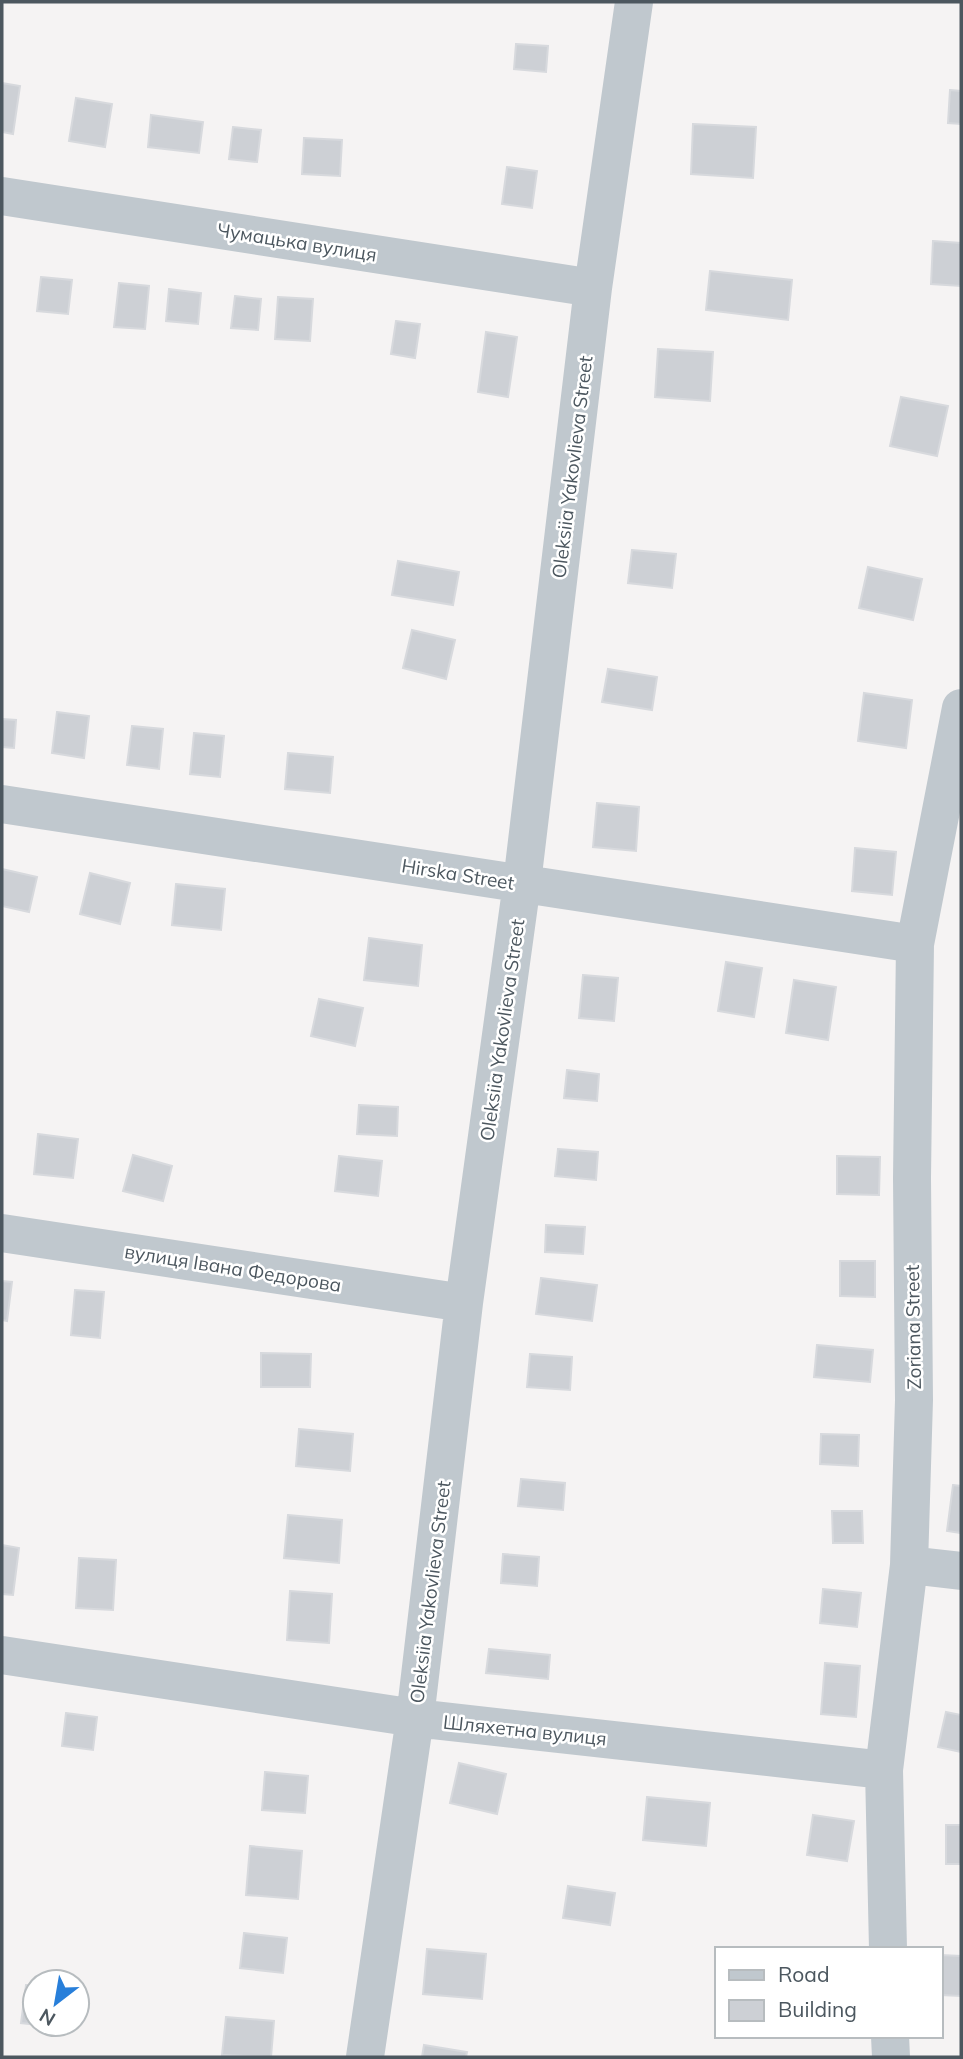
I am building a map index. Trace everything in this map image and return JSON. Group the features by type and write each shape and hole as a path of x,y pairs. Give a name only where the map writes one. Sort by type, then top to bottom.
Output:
{"street":[{"name":"Oleksiia Yakovlieva Street","path":"365,2057 415,1718 464,1303 522,883 593,288 634,2"},
{"name":"Чумацька вулиця","path":"2,196 593,288"},
{"name":"Zoriana Street","path":"888,1947 884,1770 909,1565 914,1400 912,1178 915,944 961,708"},
{"name":"Hirska Street","path":"2,804 915,944"},
{"name":"вулиця Івана Федорова","path":"2,1233 464,1303"},
{"path":"909,1565 961,1571"},
{"name":"Шляхетна вулиця","path":"2,1655 415,1718 884,1770"},
{"path":"890,2038 891,2057"}],"building":[{"path":"516,44 548,46 546,72 514,69"},
{"path":"2,83 20,86 13,134 2,132"},
{"path":"950,90 961,91 961,124 948,123"},
{"path":"76,98 112,104 105,147 69,141"},
{"path":"151,115 203,122 199,153 148,147"},
{"path":"693,124 756,127 753,178 691,174"},
{"path":"233,127 261,130 257,162 229,159"},
{"path":"304,138 342,140 340,176 302,174"},
{"path":"507,167 537,171 532,208 502,204"},
{"path":"933,241 961,243 961,286 931,284"},
{"path":"710,271 792,280 788,320 706,310"},
{"path":"41,277 72,280 68,314 37,311"},
{"path":"119,283 149,286 145,329 114,327"},
{"path":"169,289 201,293 198,324 166,321"},
{"path":"235,296 261,299 258,330 231,328"},
{"path":"278,297 313,299 310,341 275,339"},
{"path":"396,321 420,324 415,358 391,354"},
{"path":"486,332 517,337 508,397 478,392"},
{"path":"658,349 713,352 710,401 655,397"},
{"path":"901,397 948,406 937,456 890,446"},
{"path":"632,550 676,554 672,588 628,583"},
{"path":"398,561 459,572 453,605 392,595"},
{"path":"868,567 922,579 913,620 859,608"},
{"path":"412,630 455,640 446,679 403,668"},
{"path":"608,669 657,677 652,710 602,702"},
{"path":"864,693 912,700 906,748 858,741"},
{"path":"57,712 89,716 84,758 52,753"},
{"path":"2,719 16,720 14,748 2,747"},
{"path":"132,726 163,729 159,769 127,765"},
{"path":"194,733 224,736 220,777 190,774"},
{"path":"288,753 333,757 330,793 285,789"},
{"path":"597,803 639,807 636,851 593,847"},
{"path":"855,848 896,852 892,895 852,891"},
{"path":"2,869 37,877 29,912 2,906"},
{"path":"90,873 130,883 120,924 80,914"},
{"path":"176,884 225,889 221,930 172,925"},
{"path":"369,938 422,945 418,986 364,980"},
{"path":"726,962 762,968 754,1017 718,1011"},
{"path":"583,975 618,978 614,1021 579,1018"},
{"path":"794,980 836,987 828,1040 786,1033"},
{"path":"319,999 363,1008 355,1046 311,1036"},
{"path":"567,1070 599,1074 597,1101 564,1098"},
{"path":"359,1105 398,1107 397,1136 357,1134"},
{"path":"38,1134 78,1139 73,1178 34,1174"},
{"path":"558,1149 598,1152 596,1180 555,1176"},
{"path":"133,1155 172,1166 163,1201 123,1191"},
{"path":"339,1156 382,1161 378,1196 335,1191"},
{"path":"837,1156 880,1157 879,1195 837,1194"},
{"path":"546,1225 585,1227 583,1254 545,1252"},
{"path":"840,1261 875,1261 875,1297 840,1296"},
{"path":"541,1278 597,1285 592,1321 536,1314"},
{"path":"2,1281 12,1282 7,1321 2,1320"},
{"path":"75,1290 104,1292 100,1338 71,1335"},
{"path":"817,1345 873,1350 870,1382 814,1377"},
{"path":"261,1353 311,1354 310,1387 261,1387"},
{"path":"530,1354 572,1357 570,1390 527,1387"},
{"path":"299,1429 353,1434 350,1471 296,1466"},
{"path":"821,1434 859,1435 858,1466 820,1464"},
{"path":"521,1479 565,1483 563,1510 518,1506"},
{"path":"953,1485 961,1486 961,1533 947,1531"},
{"path":"832,1511 862,1511 863,1543 833,1543"},
{"path":"288,1515 342,1520 339,1563 284,1558"},
{"path":"2,1545 19,1548 13,1595 2,1594"},
{"path":"503,1554 539,1557 537,1586 501,1583"},
{"path":"79,1558 116,1560 113,1610 76,1608"},
{"path":"823,1589 861,1593 857,1627 820,1623"},
{"path":"290,1591 332,1594 329,1643 287,1640"},
{"path":"489,1649 550,1655 548,1679 486,1673"},
{"path":"825,1663 860,1666 856,1717 821,1714"},
{"path":"946,1712 961,1715 961,1752 938,1747"},
{"path":"66,1713 97,1717 93,1750 62,1746"},
{"path":"459,1763 506,1774 497,1814 450,1803"},
{"path":"265,1772 308,1776 305,1813 262,1810"},
{"path":"647,1797 710,1803 706,1846 643,1840"},
{"path":"813,1815 854,1821 847,1861 807,1855"},
{"path":"946,1825 961,1825 961,1864 946,1864"},
{"path":"250,1846 302,1851 298,1899 246,1895"},
{"path":"568,1886 615,1893 610,1925 563,1918"},
{"path":"244,1933 287,1938 283,1973 240,1968"},
{"path":"427,1949 486,1954 482,1999 423,1994"},
{"path":"942,1955 961,1956 961,1996 942,1995"},
{"path":"226,2017 274,2021 271,2057 222,2055"},
{"path":"424,2045 467,2052 466,2057 422,2057"}]}
